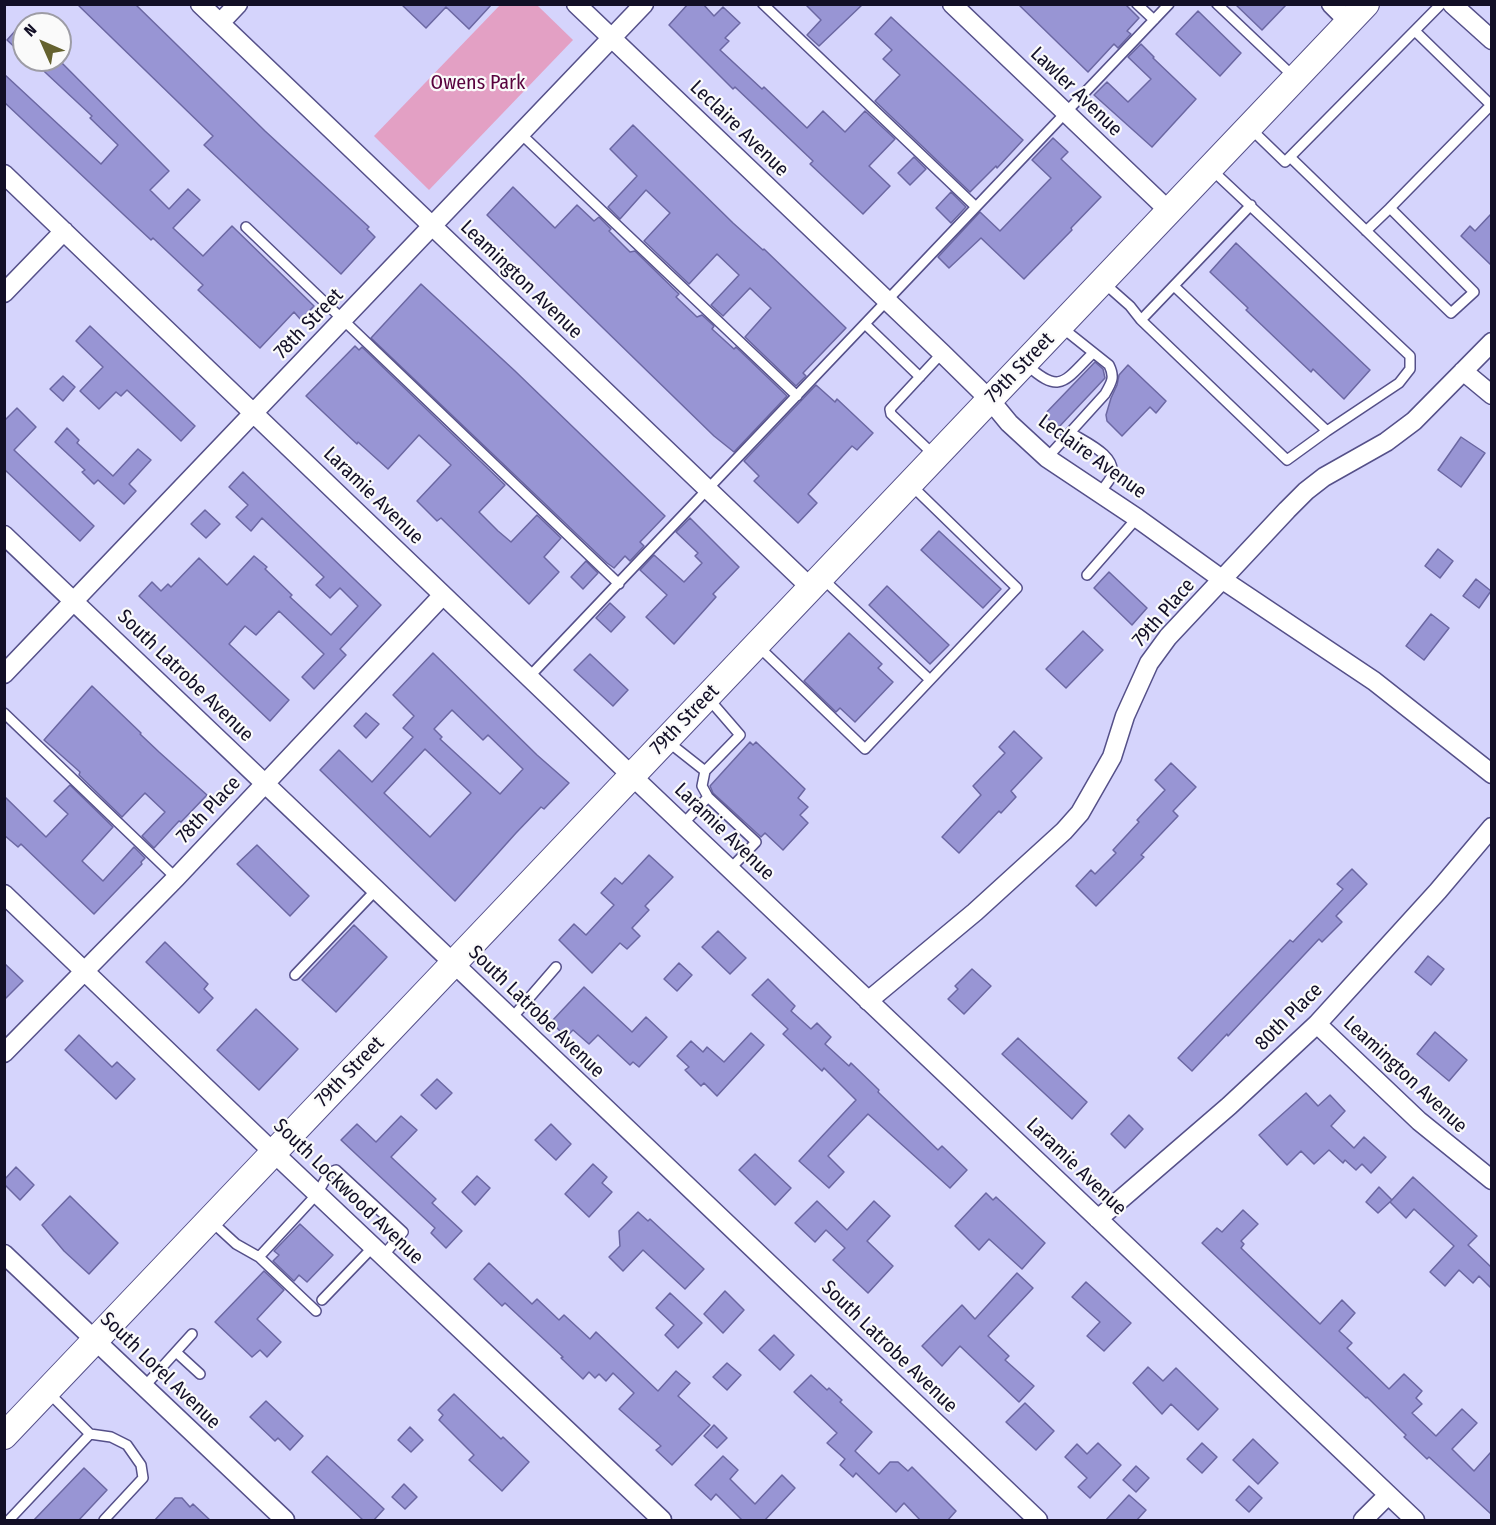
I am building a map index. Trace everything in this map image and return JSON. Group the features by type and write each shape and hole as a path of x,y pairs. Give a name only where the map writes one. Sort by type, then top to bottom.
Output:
{"main road":[{"name":"79th Street","path":"4,1436 1358,13"}],"street":[{"name":"Leamington Avenue","path":"200,4 708,489 816,583"},
{"path":"220,23 238,4"},
{"name":"Leclaire Avenue","path":"576,4 942,353 990,400 1009,423 1047,458 1374,681 1491,774"},
{"name":"78th Street","path":"4,674 255,414 644,4"},
{"name":"Lawler Avenue","path":"952,4 1169,212"},
{"path":"1331,4 1358,13"},
{"path":"1452,4 1491,40"},
{"name":"Laramie Avenue","path":"4,174 1415,1521"},
{"path":"4,293 64,231"},
{"name":"79th Place","path":"868,1001 975,912 1064,831 1080,813 1112,757 1125,716 1149,663 1168,637 1306,491 1324,477 1414,421 1491,342"},
{"path":"1463,371 1491,395"},
{"name":"South Latrobe Avenue","path":"4,535 1038,1521"},
{"name":"78th Place","path":"4,1053 176,878 443,595"},
{"name":"80th Place","path":"1098,1219 1229,1106 1317,1024 1438,891 1491,827"},
{"name":"South Lockwood Avenue","path":"4,894 662,1521"},
{"name":"Leamington Avenue","path":"1317,1024 1419,1122 1491,1180"},
{"name":"South Lorel Avenue","path":"4,1254 285,1521"},
{"path":"1363,1521 1388,1495"}],"lane":[{"path":"763,4 976,207"},
{"path":"1137,4 1154,21"},
{"path":"529,677 1169,4"},
{"path":"1217,4 1296,79"},
{"path":"1250,127 1285,162 1441,4"},
{"path":"1366,231 1491,105 1415,31"},
{"path":"521,134 797,396"},
{"path":"1290,158 1451,313 1474,292 1390,208"},
{"path":"1103,282 1287,460 1327,430 1399,383 1410,369 1410,356 1210,168"},
{"path":"1141,320 1251,205"},
{"path":"246,227 619,584"},
{"path":"1174,286 1327,430"},
{"path":"865,324 920,377"},
{"path":"1047,458 1105,394 1112,382 1113,374 1109,365 1060,326"},
{"path":"936,457 891,414 890,409 942,353"},
{"path":"1025,364 1042,378 1056,383 1066,379 1093,353"},
{"path":"1071,433 1101,452 1111,463 1112,475 1100,493"},
{"path":"757,645 865,749 1017,588 910,484"},
{"path":"1087,575 1137,518"},
{"path":"816,583 929,680"},
{"path":"708,697 740,735 705,771 702,786 708,797 756,842 730,869"},
{"path":"4,713 176,878"},
{"path":"666,741 705,771"},
{"path":"683,824 708,797"},
{"path":"295,975 376,890"},
{"path":"511,1019 556,967"},
{"path":"259,1257 317,1194 328,1173 336,1170 403,1232 322,1300"},
{"path":"210,1220 236,1244 259,1257 316,1311"},
{"path":"144,1387 192,1334"},
{"path":"176,1352 200,1374"},
{"path":"47,1391 90,1434 111,1437 127,1445 141,1465 143,1478 104,1521"},
{"path":"9,1521 90,1434"}],"green space":[{"name":"Owens Park","path":"501,4 537,5 573,40 429,190 374,136"}],"building":[{"path":"77,4 135,4 265,131 369,227 367,229 375,237 341,274 204,145 213,136"},
{"path":"401,4 492,4 469,29 446,7 426,28"},
{"path":"688,4 703,4 714,16 723,7 740,23 725,38 729,41 720,50 762,89 764,87 807,128 823,111 845,132 865,111 895,139 869,166 890,186 863,214 810,164 813,161 735,87 733,89 669,25"},
{"path":"805,4 863,4 819,46 807,35 821,20"},
{"path":"1018,4 1125,4 1139,18 1127,31 1131,34 1118,48 1114,44 1088,72"},
{"path":"1235,4 1287,4 1262,30"},
{"path":"1198,11 1241,53 1220,76 1176,34"},
{"path":"891,17 1023,140 970,192 875,101 900,75 883,59 892,50 875,34"},
{"path":"12,34 12,45 7,40"},
{"path":"1141,44 1196,99 1152,147 1094,95 1107,82 1128,102 1151,79 1128,57"},
{"path":"45,72 71,72 169,171 150,190 169,209 188,189 200,200 173,228 203,256 232,226 314,306 301,320 294,312 260,348 198,290 203,285 153,238 151,240 4,102 4,74 101,164 118,145 90,118 92,116"},
{"path":"633,125 733,223 764,249 846,328 803,373 806,376 796,386 745,337 771,308 750,288 723,316 711,305 739,275 717,254 689,284 644,241 670,213 646,190 620,219 608,207 637,176 610,149"},
{"path":"1053,138 1068,152 1061,159 1101,197 1024,279 981,238 949,268 938,257 980,212 1000,231 1051,178 1032,160"},
{"path":"914,157 926,169 910,185 898,173"},
{"path":"513,187 555,228 577,205 594,221 599,217 630,252 635,251 679,294 676,297 697,317 702,315 714,326 712,329 734,349 736,347 787,396 734,452 714,436 487,215"},
{"path":"951,192 966,207 951,223 936,208"},
{"path":"1491,214 1491,265 1461,236 1470,226 1475,231"},
{"path":"1236,243 1370,370 1344,399 1313,369 1311,372 1210,272"},
{"path":"421,284 665,516 640,542 644,546 630,561 625,556 614,568 607,563 371,338"},
{"path":"90,326 195,426 181,441 127,390 121,396 116,392 99,409 80,391 103,367 76,341"},
{"path":"355,346 359,350 362,347 505,485 479,512 498,531 511,542 537,515 561,538 544,557 559,572 529,604 441,518 437,521 417,501 451,465 419,435 388,469 358,442 357,444 306,396"},
{"path":"1095,362 1103,369 1105,378 1058,428 1044,415"},
{"path":"1128,365 1166,401 1156,413 1150,407 1122,436 1107,421 1106,415 1119,375"},
{"path":"63,376 75,387 63,401 50,389"},
{"path":"816,385 835,402 837,399 873,433 857,450 852,446 808,494 817,503 798,523 754,481 759,476 744,461"},
{"path":"17,408 36,427 14,450 94,526 80,541 4,469 4,421"},
{"path":"67,428 79,440 77,443 113,476 138,449 151,460 129,484 136,491 124,504 98,480 94,484 82,472 85,470 55,442"},
{"path":"1461,437 1485,453 1461,487 1438,470"},
{"path":"243,472 381,605 340,649 346,655 314,689 302,677 324,654 279,611 256,635 245,626 229,644 289,700 270,721 139,596 152,582 161,591 168,584 171,587 199,558 227,585 254,556 292,595 290,597 331,635 358,606 340,588 330,598 316,585 324,577 262,518 251,531 236,517 248,505 229,487"},
{"path":"205,510 220,524 206,538 191,524"},
{"path":"690,518 739,567 713,594 716,597 674,644 646,617 667,595 640,570 654,555 684,582 702,563 695,556 698,553 676,532"},
{"path":"939,531 1001,589 983,608 921,550"},
{"path":"1438,549 1453,561 1440,578 1425,566"},
{"path":"586,561 598,573 583,589 571,577"},
{"path":"1109,572 1147,608 1132,625 1094,588"},
{"path":"1476,579 1491,591 1479,608 1463,596"},
{"path":"887,586 949,645 930,664 869,605"},
{"path":"610,603 625,617 611,632 596,618"},
{"path":"1431,614 1449,628 1424,660 1406,646"},
{"path":"1083,631 1103,650 1066,688 1046,669"},
{"path":"849,633 882,664 878,668 893,682 855,722 840,708 836,712 804,681"},
{"path":"433,653 537,755 569,783 544,809 541,807 455,901 320,770 339,750 372,782 413,737 403,728 414,716 393,695","holes":["452,710 483,740 488,735 523,769 500,794 440,739 442,737 434,729","425,749 471,793 430,837 384,793"]},
{"path":"590,654 628,690 613,706 574,670"},
{"path":"92,686 140,734 207,795 154,848 142,836 165,812 145,793 122,817 79,775 80,772 44,740"},
{"path":"366,713 379,724 366,738 354,726"},
{"path":"1014,731 1042,758 1011,791 1016,797 1001,813 999,811 959,853 942,837 981,795 973,786 1005,753 999,747"},
{"path":"750,742 753,745 756,742 805,789 798,798 808,807 800,815 808,823 783,850 765,833 761,837 713,793 710,786"},
{"path":"1171,763 1196,787 1173,811 1178,816 1141,855 1144,857 1096,906 1076,886 1091,870 1095,874 1116,853 1113,850 1165,790 1155,780"},
{"path":"70,785 113,827 82,861 103,881 134,847 145,858 142,864 94,914 21,844 18,847 4,835 4,796 46,837 68,814 54,801"},
{"path":"257,845 309,896 290,916 237,864"},
{"path":"649,855 673,877 645,906 649,910 632,928 640,936 627,949 620,943 592,973 559,940 574,924 586,935 614,905 601,893 615,878 622,884"},
{"path":"1352,869 1367,884 1336,916 1342,922 1322,942 1319,939 1192,1071 1178,1058 1290,940 1293,942 1343,889 1337,884"},
{"path":"354,925 387,957 336,1012 302,980"},
{"path":"718,931 746,958 730,974 702,947"},
{"path":"165,942 208,984 204,989 213,998 199,1013 146,962"},
{"path":"1428,956 1444,969 1431,985 1415,972"},
{"path":"4,963 23,981 4,1000"},
{"path":"679,963 692,975 677,991 664,979"},
{"path":"972,969 991,986 964,1014 948,999 958,989 955,986"},
{"path":"768,979 795,1006 791,1011 811,1029 817,1023 831,1037 825,1044 849,1066 851,1063 938,1150 942,1146 967,1170 950,1188 868,1114 828,1156 844,1172 829,1188 799,1161 856,1100 824,1068 822,1071 783,1034 788,1029 752,995"},
{"path":"584,987 632,1032 646,1017 667,1037 639,1067 633,1062 630,1065 598,1035 589,1044 573,1030 566,1037 551,1022"},
{"path":"256,1009 298,1049 259,1090 217,1050"},
{"path":"1435,1032 1467,1060 1449,1081 1417,1054"},
{"path":"751,1033 764,1045 717,1096 704,1083 701,1086 685,1070 689,1067 677,1056 691,1041 703,1052 707,1047 724,1062"},
{"path":"79,1035 112,1067 117,1062 135,1079 116,1099 65,1050"},
{"path":"1018,1038 1087,1102 1072,1119 1002,1054"},
{"path":"437,1079 452,1093 436,1109 421,1095"},
{"path":"1306,1093 1318,1106 1330,1095 1345,1111 1331,1126 1354,1148 1364,1137 1386,1157 1371,1173 1362,1164 1356,1170 1345,1160 1343,1163 1329,1150 1314,1164 1301,1151 1287,1165 1259,1135"},
{"path":"1129,1115 1143,1129 1125,1148 1111,1134"},
{"path":"401,1116 417,1130 391,1157 436,1199 432,1203 462,1231 446,1248 431,1233 435,1228 341,1140 357,1124 376,1142"},
{"path":"551,1124 571,1144 556,1160 535,1140"},
{"path":"755,1154 791,1188 775,1205 739,1170"},
{"path":"593,1164 607,1177 602,1183 612,1192 589,1217 565,1194"},
{"path":"16,1167 34,1185 20,1200 4,1184 4,1180"},
{"path":"477,1176 490,1188 475,1205 462,1192"},
{"path":"1413,1177 1477,1236 1468,1245 1491,1267 1491,1288 1479,1276 1473,1283 1459,1270 1445,1286 1430,1272 1454,1246 1414,1209 1406,1218 1390,1202"},
{"path":"1379,1187 1392,1200 1378,1213 1366,1202"},
{"path":"986,1193 993,1200 996,1197 1045,1243 1022,1269 989,1239 979,1250 955,1226"},
{"path":"70,1196 118,1243 89,1274 64,1251 42,1225"},
{"path":"817,1201 847,1230 874,1201 890,1216 867,1241 893,1266 868,1293 833,1260 845,1248 826,1230 815,1242 795,1223"},
{"path":"1243,1210 1258,1224 1241,1241 1244,1244 1241,1248 1320,1324 1342,1300 1355,1313 1339,1331 1352,1343 1347,1348 1389,1389 1404,1374 1422,1391 1416,1398 1422,1404 1412,1413 1436,1436 1462,1409 1477,1423 1452,1449 1474,1471 1491,1452 1491,1514 1429,1457 1427,1459 1367,1397 1202,1243 1217,1228 1222,1232"},
{"path":"638,1212 648,1221 650,1219 704,1269 685,1289 643,1250 623,1271 609,1257 620,1246 619,1231"},
{"path":"300,1224 333,1255 307,1282 299,1275 294,1281 273,1261 279,1255 274,1251"},
{"path":"489,1263 532,1304 537,1299 559,1320 564,1315 590,1339 596,1332 658,1391 676,1371 690,1383 678,1396 710,1425 672,1465 656,1450 661,1446 619,1409 634,1393 613,1373 606,1381 599,1374 595,1378 589,1372 583,1379 505,1303 502,1306 474,1279"},
{"path":"264,1271 284,1290 257,1319 281,1342 267,1357 260,1350 252,1357 215,1322"},
{"path":"1017,1273 1033,1288 988,1336 1009,1356 1005,1360 1034,1386 1019,1402 960,1346 942,1366 922,1346 962,1305 975,1319"},
{"path":"1086,1282 1131,1323 1104,1351 1087,1336 1100,1322 1072,1297"},
{"path":"725,1291 744,1310 723,1333 704,1314"},
{"path":"670,1293 702,1323 678,1348 665,1335 674,1325 656,1308"},
{"path":"774,1335 794,1355 780,1370 759,1350"},
{"path":"727,1363 741,1375 727,1390 713,1377"},
{"path":"1148,1367 1163,1381 1176,1368 1218,1409 1198,1430 1171,1404 1162,1414 1133,1383"},
{"path":"811,1375 842,1400 840,1402 872,1432 855,1451 879,1474 890,1462 898,1462 908,1471 912,1467 956,1511 947,1521 921,1521 904,1503 896,1512 856,1473 853,1477 840,1465 845,1459 827,1443 837,1433 794,1392"},
{"path":"454,1394 529,1462 502,1491 469,1460 474,1455 439,1420 443,1415 438,1410"},
{"path":"266,1401 303,1436 290,1450 278,1438 275,1441 250,1417"},
{"path":"1025,1403 1054,1431 1036,1450 1006,1422"},
{"path":"714,1425 727,1438 717,1448 704,1436"},
{"path":"410,1427 423,1440 411,1452 398,1440"},
{"path":"1253,1439 1278,1463 1258,1484 1233,1460"},
{"path":"1098,1443 1121,1465 1090,1498 1078,1487 1087,1478 1065,1457 1077,1444 1087,1454"},
{"path":"1202,1443 1217,1457 1202,1473 1187,1459"},
{"path":"327,1456 384,1509 373,1521 364,1521 312,1472"},
{"path":"723,1456 738,1470 730,1479 755,1504 782,1475 795,1488 764,1521 743,1521 716,1494 711,1500 695,1485"},
{"path":"1136,1466 1149,1478 1136,1492 1123,1480"},
{"path":"84,1468 107,1490 78,1521 33,1521"},
{"path":"404,1484 417,1497 405,1509 392,1497"},
{"path":"1249,1486 1262,1498 1249,1512 1236,1500"},
{"path":"1129,1495 1146,1510 1136,1521 1105,1521"},
{"path":"175,1498 182,1498 190,1507 193,1504 211,1521 154,1521"}]}
